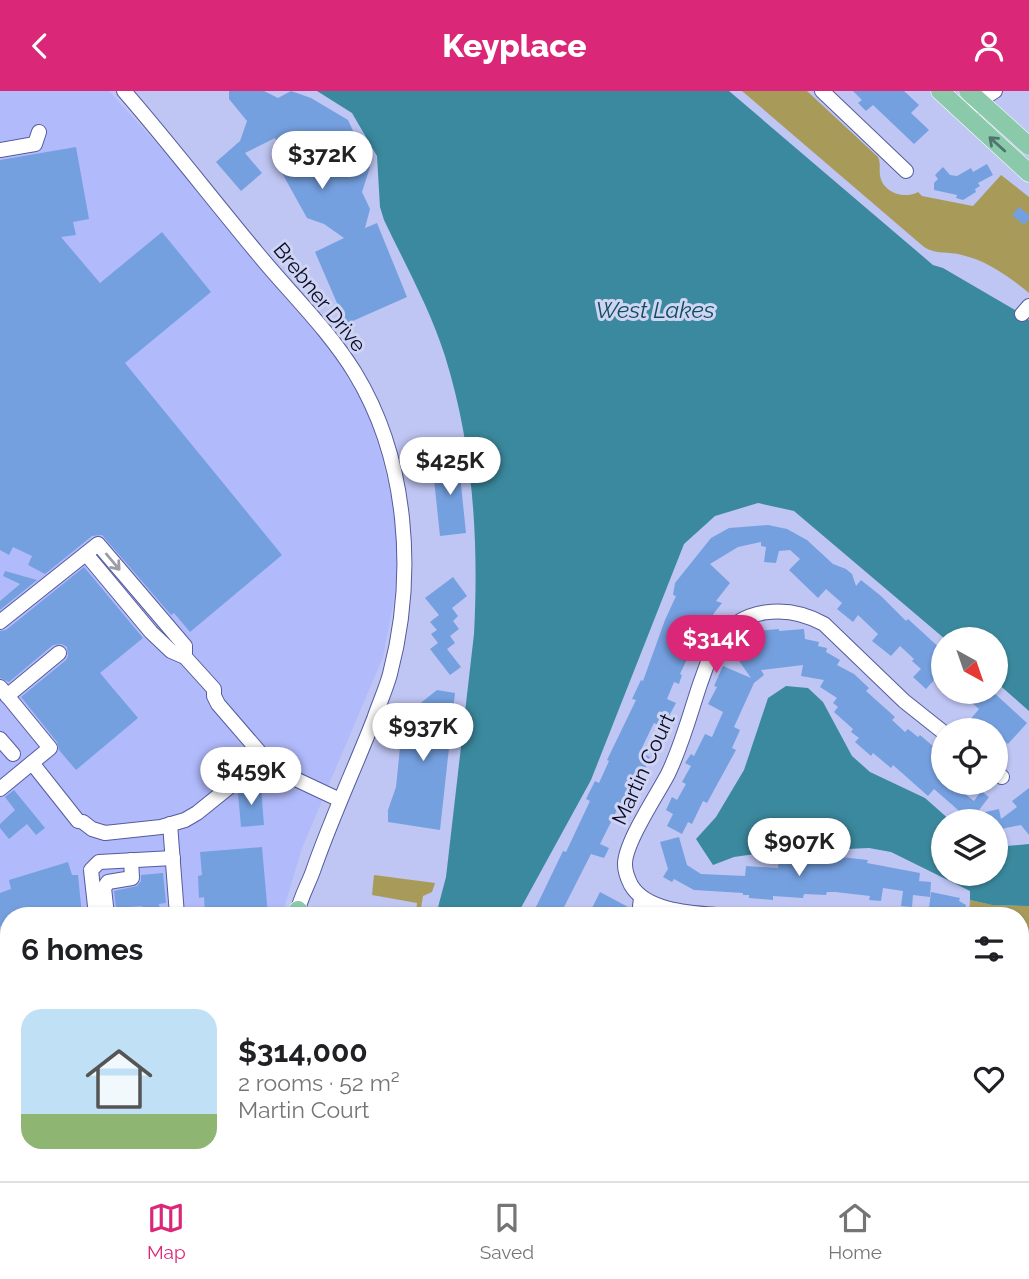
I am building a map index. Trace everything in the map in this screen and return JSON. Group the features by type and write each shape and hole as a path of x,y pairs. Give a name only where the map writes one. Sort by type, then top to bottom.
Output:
{"main road":[{"path":"940,91 1029,173"},
{"path":"974,96 1029,146"}],"street":[{"name":"Brebner Drive","path":"124,91 266,264 326,332 354,372 373,406 385,436 401,516 405,557 401,618 390,675 329,824 301,907"},
{"path":"822,91 906,171"},
{"path":"965,115 974,96 995,91"},
{"path":"0,150 35,144 38,132"},
{"path":"0,622 98,544 214,689 218,704 264,759 274,769 340,800"},
{"name":"Martin Court","path":"641,898 627,874 627,854 678,750 716,644 730,629 744,620 768,611 783,610 809,616 824,624 904,701 931,722"},
{"path":"0,789 50,748 4,692 59,653"},
{"path":"0,739 13,754"},
{"path":"32,762 62,798 71,802 83,816 83,822 92,829 105,833 161,828 197,813 264,759"},
{"path":"170,824 176,907"},
{"path":"95,907 91,870 99,862 173,859"},
{"path":"106,907 104,888 108,882 132,878 131,860"},
{"path":"640,907 641,898 671,907"}],"shaded area":[{"path":"0,91 109,91 226,220 332,351 367,410 381,454 396,518 398,542 395,595 383,657 302,848 284,907 0,907"},
{"path":"742,91 807,91 878,157 882,181 889,190 900,195 918,192 922,196 973,206 1001,175 1029,197 1029,293 981,261 924,247"},
{"path":"374,875 435,883 432,892 423,896 421,907 417,907 417,903 372,895"},
{"path":"970,900 992,905 1029,906 1029,907 970,907"}],"water":[{"name":"West Lakes","path":"317,91 729,91 933,265 943,268 1022,314 1029,320 1029,711 1008,693 1008,627 931,627 794,511 758,503 715,516 684,544 591,780 521,907 438,907 446,877 474,634 476,564 472,493 462,424 445,356 417,287 384,220 380,207 377,156 352,113"},
{"path":"786,686 808,688 823,702 852,756 870,772 925,798 937,809 931,809 931,872 891,852 869,848 762,853 734,857 713,865 696,839 716,817 744,770 768,698"},
{"path":"1029,844 1029,906 992,905 970,900 970,891 960,886 1008,886 1008,846"}],"building":[{"path":"229,91 264,91 278,98 291,91 311,98 348,120 370,167 362,192 370,209 365,228 377,223 407,297 346,324 315,252 344,238 324,224 307,218 277,164 284,160 275,138 245,153 262,173 241,191 216,162 240,141 247,121 229,99"},
{"path":"853,91 904,91 919,105 911,113 929,130 914,144 873,105 866,111 858,103 862,100"},
{"path":"76,147 89,219 73,222 76,235 61,237 100,283 162,232 211,292 125,363 282,555 190,632 174,613 171,615 102,535 92,536 45,574 28,565 32,556 13,547 9,555 0,550 0,160"},
{"path":"987,164 993,175 978,183 980,186 975,189 976,192 963,200 956,198 957,195 934,190 934,183 938,179 935,175 943,167 950,175 957,176 971,168 973,172"},
{"path":"1019,207 1029,215 1024,225 1012,215"},
{"path":"458,456 466,533 440,536 433,470 441,469 440,458"},
{"path":"768,525 787,529 807,540 833,564 852,574 856,586 861,580 931,640 931,683 926,689 913,677 921,669 900,646 891,656 872,641 878,634 858,615 853,622 837,609 842,603 826,589 818,598 789,570 800,559 790,550 779,551 776,563 764,562 766,547 761,546 761,542 738,547 710,564 730,583 716,601 722,603 708,626 696,621 688,639 695,642 680,674 679,684 674,682 667,699 676,703 663,727 654,723 640,752 650,757 637,788 634,787 621,812 617,810 600,844 609,848 604,858 591,854 564,907 535,907 563,851 566,852 590,801 586,799 595,781 599,783 636,700 632,699 641,680 643,681 676,596 673,595 675,583 711,538 729,528"},
{"path":"84,567 143,638 100,673 138,718 76,770 21,697 66,660 67,647 62,644 53,645 9,682 0,678 0,631 6,630"},
{"path":"5,571 37,580 0,610 0,601 20,584 3,576"},
{"path":"453,577 467,596 452,608 458,616 453,621 459,629 450,636 455,643 447,649 461,667 450,675 430,649 438,643 431,634 437,630 430,622 439,615 425,598"},
{"path":"804,629 805,639 819,642 818,646 827,648 826,652 840,660 837,665 854,674 869,688 866,691 895,717 892,720 905,732 908,729 931,744 931,792 928,796 893,765 891,768 873,753 871,756 855,742 859,738 851,732 853,729 834,712 838,707 833,703 837,698 820,687 824,680 801,676 803,665 761,670 764,675 754,683 734,727 740,730 732,748 736,750 707,803 703,801 692,824 688,822 682,834 667,826 673,814 666,810 672,797 677,800 686,784 682,782 691,766 685,763 691,754 694,756 705,734 712,737 723,712 708,704 717,687 714,686 723,666 751,678 730,648 739,643 738,636 743,632"},
{"path":"437,690 455,693 440,830 388,822 388,810 396,787 403,717"},
{"path":"973,704 1006,704 1027,723 1008,744 1008,718 972,718 979,709"},
{"path":"261,788 264,825 241,827 238,793 242,789"},
{"path":"1029,788 1029,835 1021,825 1008,828 1008,814 1017,807 1012,801"},
{"path":"14,790 45,828 36,835 27,824 9,839 0,828 0,824 15,810 5,797"},
{"path":"941,795 966,795 974,801 978,795 989,797 980,809 957,809"},
{"path":"679,837 687,865 701,874 745,876 746,866 778,868 779,860 841,860 841,857 868,860 867,863 920,873 919,881 931,882 930,897 913,895 912,907 901,906 903,891 883,888 881,901 869,900 870,896 835,892 827,892 826,895 804,894 803,898 773,896 773,900 749,898 749,895 743,893 694,890 674,879 672,882 663,877 668,869 660,842"},
{"path":"262,847 267,907 205,907 204,897 199,898 198,876 202,875 200,852"},
{"path":"68,862 72,875 78,875 81,907 0,907 0,893 11,889 9,880"},
{"path":"163,873 166,903 159,904 159,907 116,907 114,891 137,886 141,875"},
{"path":"600,892 628,907 592,907"},
{"path":"931,892 960,898 959,901 966,905 966,907 929,907"}]}
